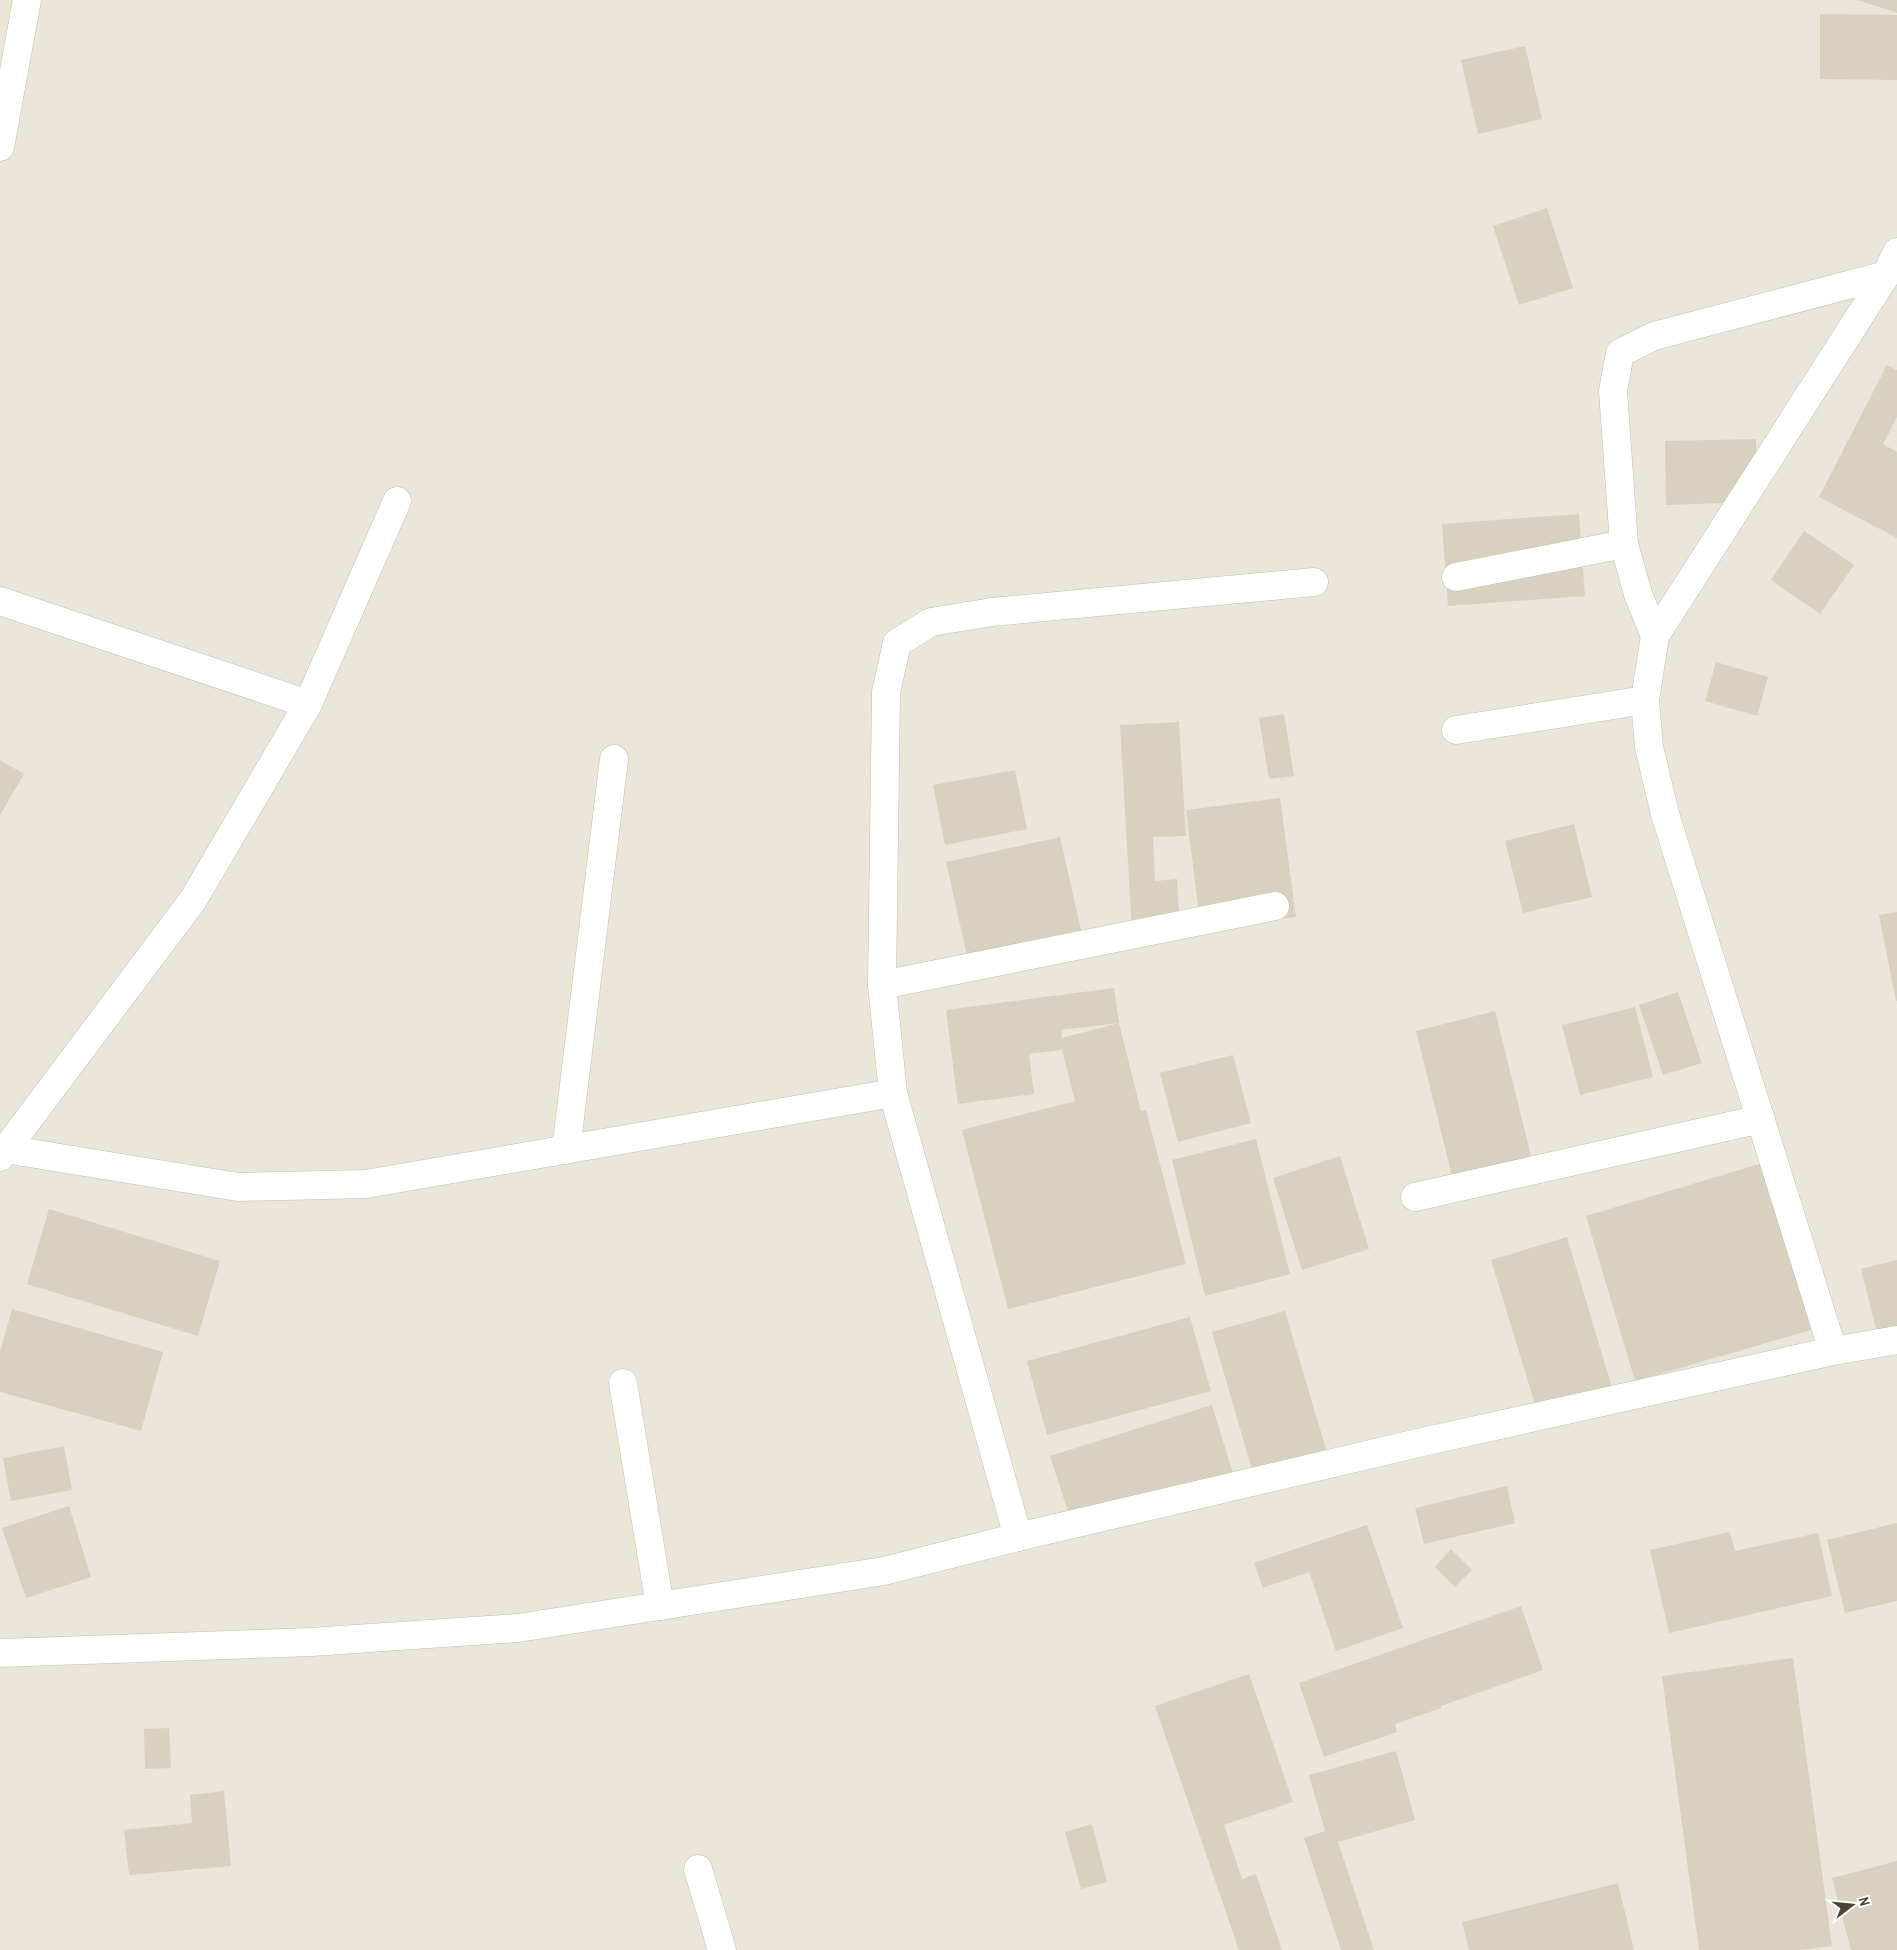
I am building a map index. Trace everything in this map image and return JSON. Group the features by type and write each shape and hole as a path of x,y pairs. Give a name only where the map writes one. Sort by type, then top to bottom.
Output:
{"street":[{"path":"0,147 27,0"},
{"path":"1655,636 1638,594 1624,544 1613,391 1620,353 1654,336 1891,263"},
{"path":"1833,1352 1666,814 1649,747 1645,700 1655,636 1891,263"},
{"path":"396,501 308,704 193,900 3,1153 238,1187 366,1184 893,1093"},
{"path":"1456,577 1624,544"},
{"path":"1018,1537 893,1093 882,985 886,692 897,643 930,622 992,612 1314,582"},
{"path":"0,602 308,704"},
{"path":"1456,730 1645,700"},
{"path":"566,1150 614,759"},
{"path":"882,985 1275,906"},
{"path":"1415,1197 1761,1119"},
{"path":"0,1653 311,1642 518,1628 884,1571 1018,1537 1418,1443 1833,1352 1897,1340"},
{"path":"623,1384 660,1606"},
{"path":"698,1869 722,1950"}],"shaded area":[{"path":"0,0 1897,0 1897,1950 0,1950"}],"building":[{"path":"1857,0 1897,0 1897,13"},
{"path":"1820,14 1897,15 1897,80 1820,79"},
{"path":"1525,46 1542,119 1478,134 1461,60"},
{"path":"1547,208 1573,288 1519,305 1493,226"},
{"path":"1887,365 1897,370 1897,417 1883,444 1897,452 1897,538 1819,497"},
{"path":"1756,439 1757,502 1666,505 1665,441"},
{"path":"1579,514 1585,596 1448,606 1442,524"},
{"path":"1804,531 1854,565 1820,614 1771,580"},
{"path":"1716,662 1768,677 1757,716 1705,701"},
{"path":"1284,714 1294,776 1269,779 1259,718"},
{"path":"1179,722 1186,836 1153,837 1155,881 1177,879 1180,928 1132,931 1120,725"},
{"path":"0,760 24,774 0,815"},
{"path":"1015,770 1027,829 945,845 933,785"},
{"path":"1280,798 1296,917 1201,929 1186,810"},
{"path":"1574,824 1592,897 1523,913 1505,841"},
{"path":"1060,837 1084,943 970,969 946,862"},
{"path":"1897,912 1897,1001 1896,1001 1879,915"},
{"path":"1114,988 1119,1023 1141,1111 1146,1110 1186,1264 1008,1309 962,1130 1075,1101 1062,1050 1029,1054 1034,1094 958,1104 946,1010","holes":["1119,1023 1062,1038 1061,1030"]},
{"path":"1678,992 1702,1063 1663,1075 1639,1005"},
{"path":"1635,1007 1653,1077 1580,1095 1562,1025"},
{"path":"1495,1011 1533,1164 1454,1184 1416,1031"},
{"path":"1233,1055 1251,1123 1178,1142 1160,1073"},
{"path":"1256,1139 1290,1274 1205,1296 1172,1160"},
{"path":"1340,1156 1369,1249 1302,1270 1273,1178"},
{"path":"1769,1161 1818,1328 1635,1381 1586,1216"},
{"path":"49,1209 220,1261 198,1336 27,1284"},
{"path":"1567,1237 1613,1391 1538,1414 1491,1260"},
{"path":"1897,1260 1897,1339 1880,1344 1861,1269"},
{"path":"12,1309 163,1352 141,1431 0,1392 0,1352"},
{"path":"1285,1311 1331,1466 1257,1487 1212,1332"},
{"path":"1190,1317 1211,1391 1047,1435 1027,1361"},
{"path":"1212,1405 1235,1480 1074,1530 1050,1456"},
{"path":"64,1446 72,1490 11,1501 3,1458"},
{"path":"1507,1486 1515,1523 1424,1544 1415,1508"},
{"path":"69,1506 91,1577 26,1598 2,1528"},
{"path":"1897,1523 1897,1601 1845,1613 1827,1540"},
{"path":"1367,1525 1403,1628 1336,1651 1309,1572 1263,1588 1254,1563"},
{"path":"1730,1532 1735,1551 1818,1533 1832,1596 1669,1633 1650,1550"},
{"path":"1451,1549 1472,1570 1455,1587 1435,1567"},
{"path":"1521,1606 1543,1670 1395,1724 1397,1732 1324,1757 1299,1683"},
{"path":"1793,1658 1832,1946 1799,1950 1699,1950 1662,1676"},
{"path":"1249,1674 1293,1802 1224,1825 1242,1879 1256,1874 1282,1950 1239,1950 1155,1706"},
{"path":"169,1728 171,1768 145,1769 144,1729"},
{"path":"1396,1751 1415,1820 1338,1842 1374,1950 1341,1950 1304,1838 1325,1831 1309,1775"},
{"path":"224,1791 231,1866 129,1875 124,1830 192,1823 190,1795"},
{"path":"1092,1824 1107,1882 1081,1889 1065,1832"},
{"path":"1897,1861 1897,1950 1851,1950 1832,1878"},
{"path":"1618,1883 1634,1950 1469,1950 1462,1922"}]}
